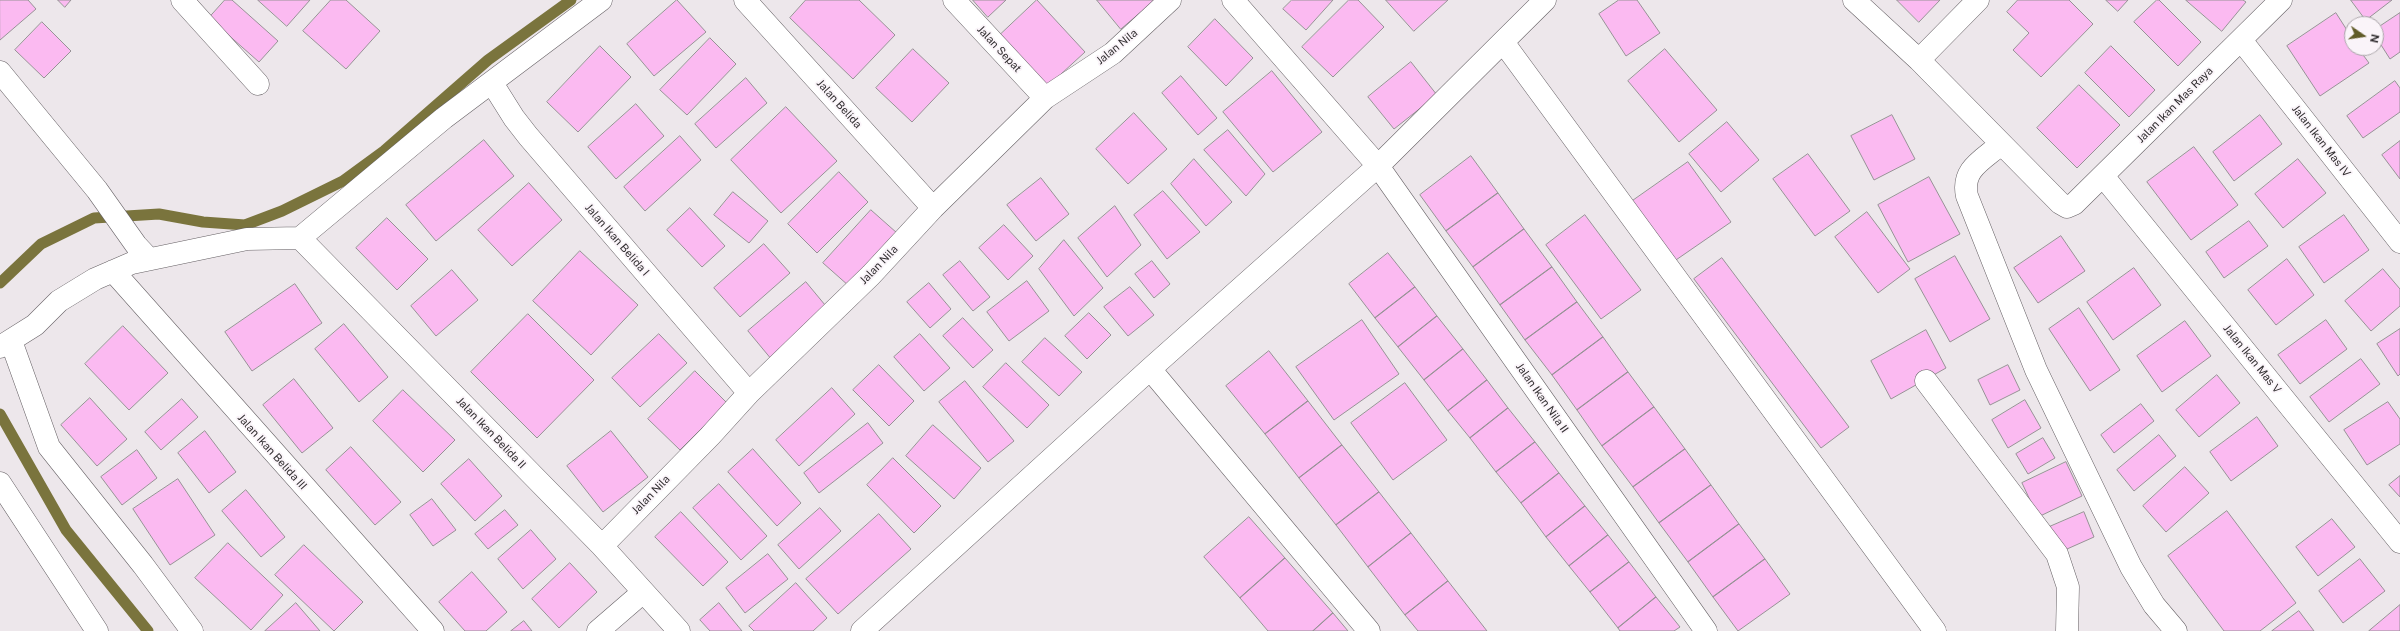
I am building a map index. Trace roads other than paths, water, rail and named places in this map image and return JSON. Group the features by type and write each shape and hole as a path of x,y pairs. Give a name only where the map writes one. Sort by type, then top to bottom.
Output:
{"street":[{"path":"182,0 258,84"},
{"path":"192,631 143,565 49,447 4,345 35,325 59,301 95,279 132,263 143,252 247,239 300,238 397,157 492,82 601,0"},
{"name":"Jalan Belida","path":"745,0 933,208"},
{"name":"Jalan Sepat","path":"954,0 1045,98"},
{"name":"Jalan Nila","path":"602,546 749,393 871,275 933,208 1045,98 1113,53 1170,0"},
{"name":"Jalan Ikan Nila II","path":"1232,0 1378,166 1706,631"},
{"path":"1854,0 1919,60 2001,144 1969,173 1965,180 1967,196 2036,370 2131,567 2154,605 2176,631"},
{"path":"1919,60 1978,0"},
{"name":"Jalan Ikan Mas Raya","path":"2001,144 2060,203 2067,207 2074,204 2281,0"},
{"path":"862,631 1150,369 1378,166 1503,42 1538,2"},
{"name":"Jalan Ikan Mas IV","path":"2241,40 2400,242"},
{"path":"1503,42 1935,631"},
{"path":"0,72 143,252"},
{"name":"Jalan Ikan Belida I","path":"492,82 514,118 528,136 749,393"},
{"name":"Jalan Ikan Mas V","path":"2104,176 2400,542"},
{"name":"Jalan Ikan Belida II","path":"300,238 602,546 642,593 679,631"},
{"name":"Jalan Ikan Belida III","path":"113,271 433,631"},
{"path":"1150,369 1369,631"},
{"path":"1926,381 2057,554 2068,587 2067,631"},
{"path":"0,483 97,631"},
{"path":"598,631 642,593"}],"waterway":[{"path":"0,283 41,244 94,218 159,214 203,222 245,225 282,211 343,181 384,151 488,60 571,0"},
{"path":"0,414 66,530 148,631"}]}
